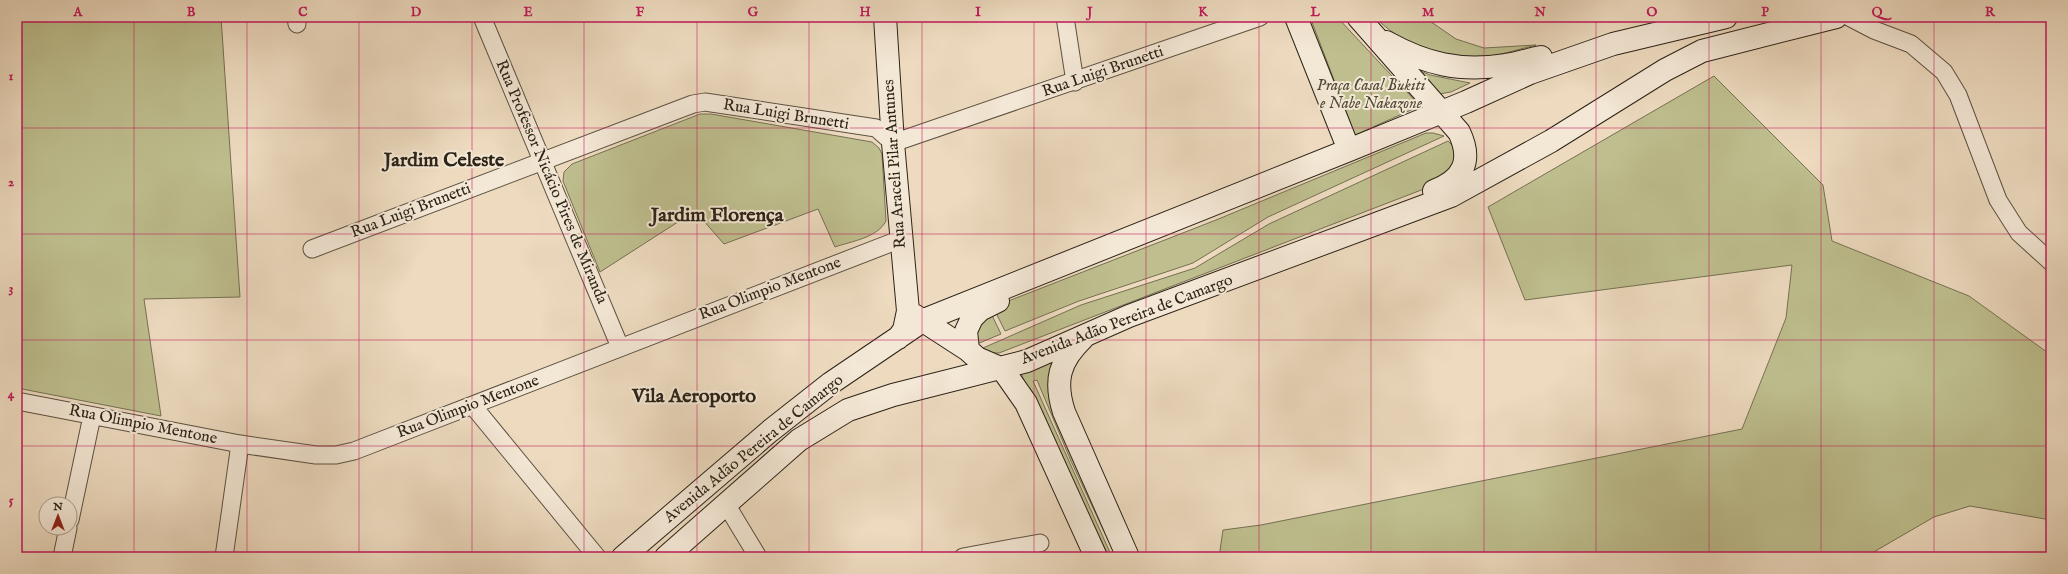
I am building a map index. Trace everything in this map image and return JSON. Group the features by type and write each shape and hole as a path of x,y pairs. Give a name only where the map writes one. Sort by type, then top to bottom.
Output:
{"main road":[{"name":"Rua Araceli Pilar Antunes","path":"885,17 901,239 916,316"},
{"path":"1277,262 1327,235 1449,185 1463,169 1466,157 1464,144 1459,132 1358,17"},
{"path":"1375,36 1408,55 1428,62 1473,69 1507,65 1534,58 1613,44 1726,17"},
{"name":"Avenida Adão Pereira de Camargo","path":"666,557 799,440 848,410 893,394 1027,360 1090,332 1451,196 1551,141 1665,70 1702,51 1836,17"},
{"path":"1300,22 1349,150"},
{"name":"Avenida Adão Pereira de Camargo","path":"623,557 770,431 831,383 898,338 916,316 1349,150 1530,73 1613,44"},
{"path":"1406,126 1424,123 1434,124 1459,132"},
{"path":"968,350 966,331 972,318 980,310 1247,202 1315,163"},
{"path":"916,316 968,350 977,358 998,367 1014,384 1023,398 1096,557"},
{"path":"1090,332 1071,349 1062,364 1059,382 1059,397 1064,412 1128,557"},
{"path":"965,376 978,377 997,382 1023,398"}],"street":[{"name":"Rua Professor Nicácio Pires de Miranda","path":"482,17 620,347"},
{"path":"1065,17 1076,82"},
{"name":"Rua Luigi Brunetti","path":"312,249 693,104 705,102 876,128 893,143 1076,82 1260,17"},
{"path":"1849,17 1875,24 1911,44 1944,72 1958,94 1998,200 2019,233 2051,262"},
{"name":"Rua Olimpio Mentone","path":"17,401 240,444 316,455 336,455 354,451 472,406 620,347 901,239"},
{"path":"472,406 597,557"},
{"path":"75,496 92,416"},
{"path":"224,557 240,444"},
{"path":"726,504 758,557"},
{"path":"62,557 66,536"},
{"path":"963,557 1040,543"}],"green space":[{"path":"17,17 221,17 240,297 144,299 161,416 17,388"},
{"name":"Praça Casal Bukiti e Nabe Nakazone","path":"1310,17 1337,17 1420,106 1355,135"},
{"path":"1375,17 1424,17 1456,39 1484,48 1536,45 1483,57 1462,58 1449,56 1421,48 1396,34"},
{"path":"1416,69 1430,75 1470,83 1451,92 1439,94"},
{"path":"1714,76 1823,185 1832,241 1969,296 2051,355 2051,520 1970,506 1934,517 1865,557 1219,557 1223,530 1261,525 1742,429 1786,318 1792,265 1525,300 1488,207"},
{"path":"700,114 711,114 872,142 879,148 882,154 886,221 882,227 870,235 835,247 818,209 724,244 695,211 600,272 563,181 564,172 572,164"},
{"path":"1426,133 1444,136 1268,217 1193,263 1079,301 1005,331 993,307 1216,220"},
{"path":"1448,141 1454,147 1457,157 1442,182 999,353 987,353 983,348 1081,305 1195,268 1269,224"},
{"path":"989,309 1001,334 977,344 973,325"},
{"path":"1054,358 1050,384 1050,396 1053,410 1116,557 1071,461 1037,380 1033,381 1112,557 1109,557 1022,376 1021,372"}],"district":[{"name":"Jardim Celeste","path":"444,160"},
{"name":"Jardim Florença","path":"717,215"},
{"name":"Vila Aeroporto","path":"694,396"}]}
